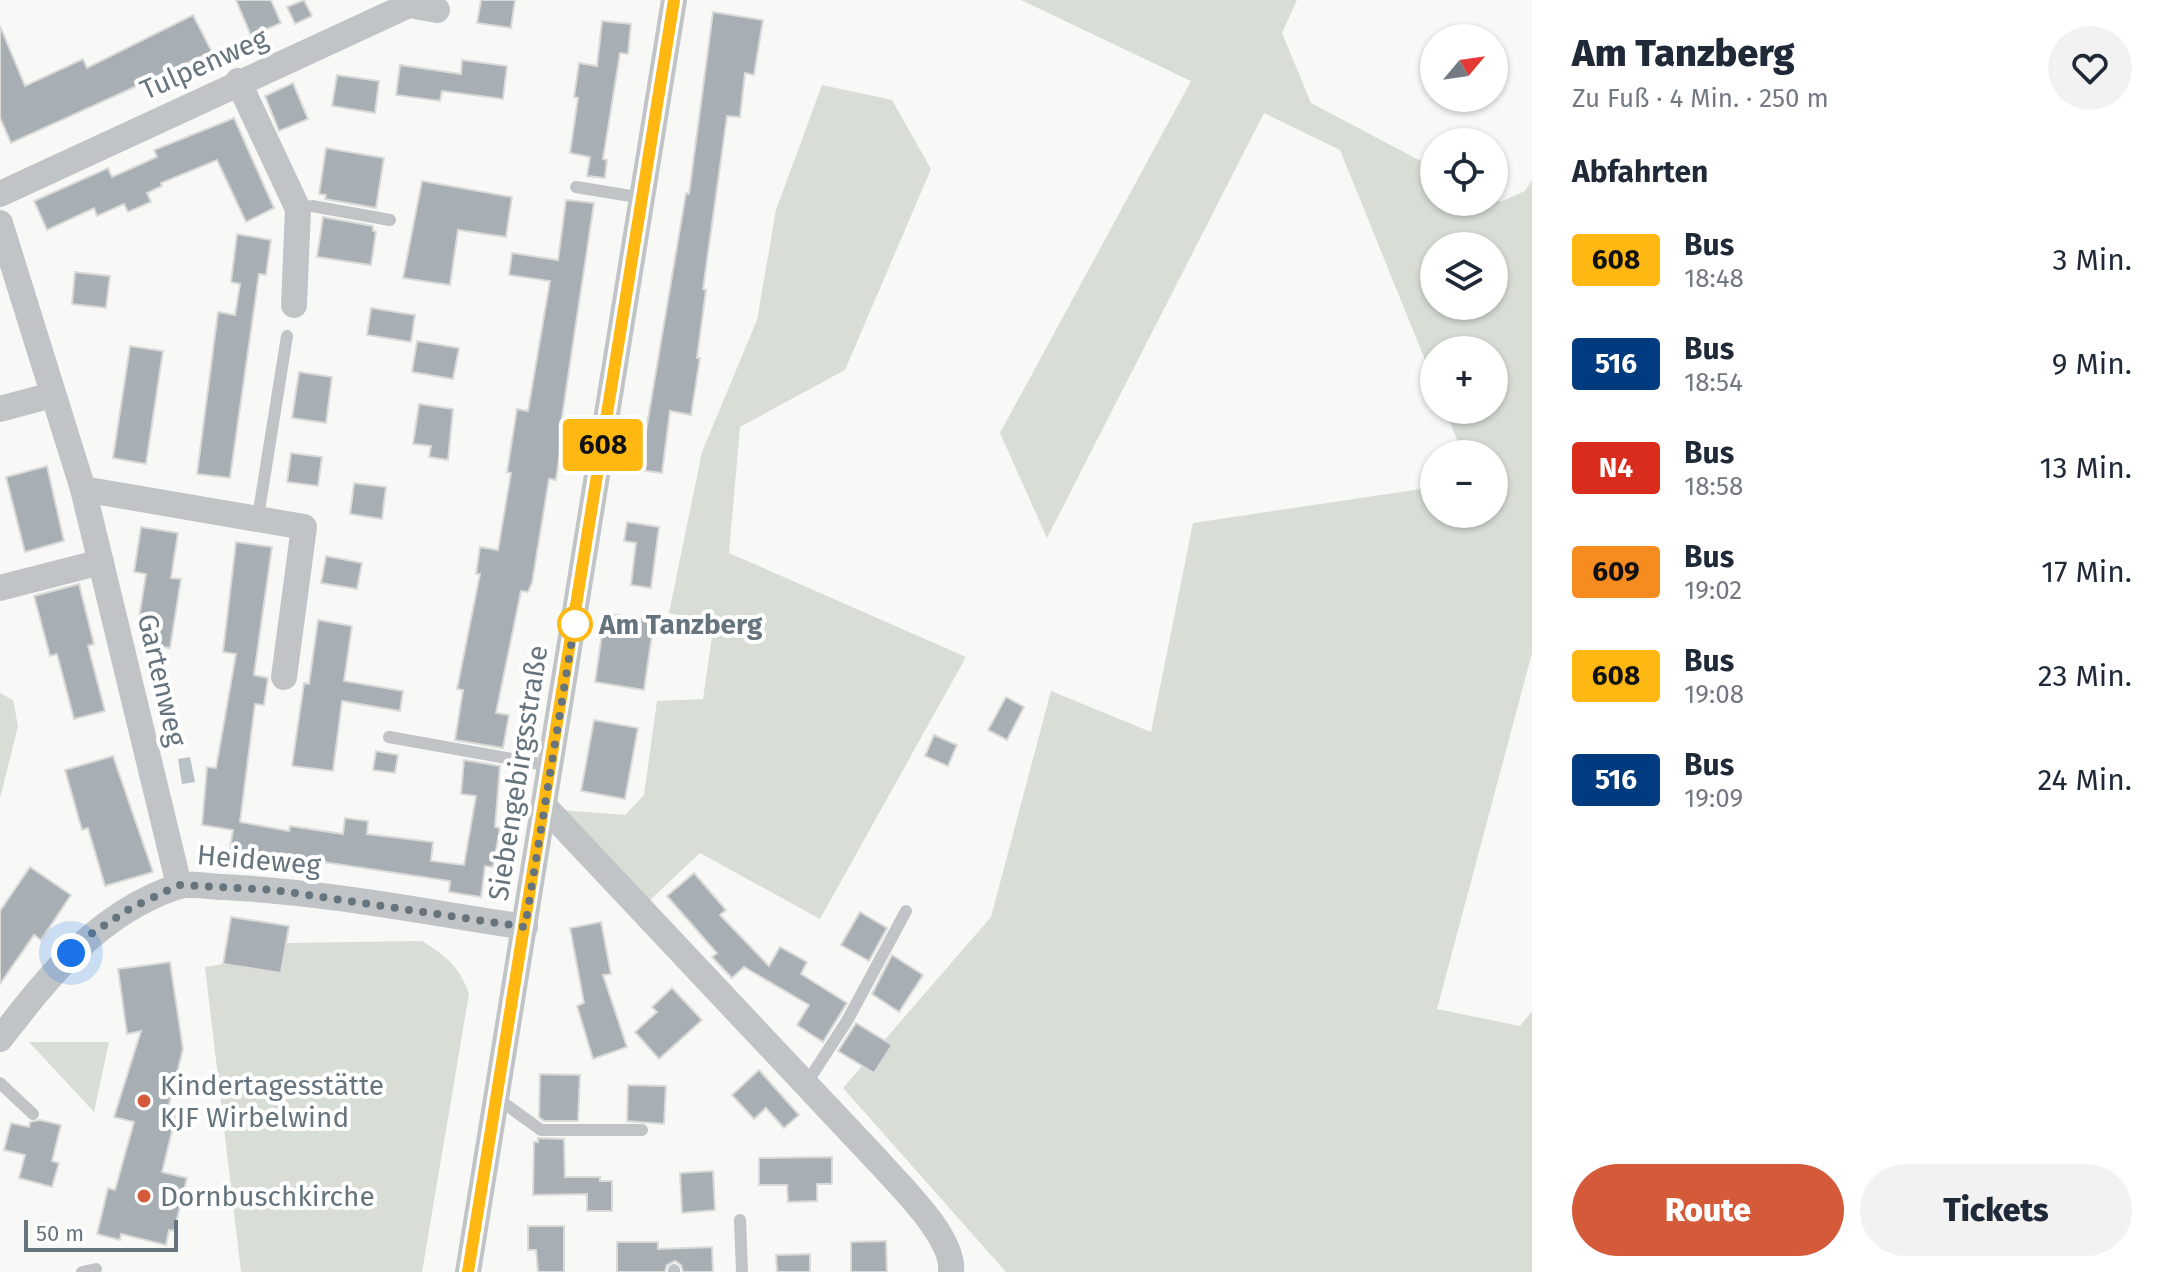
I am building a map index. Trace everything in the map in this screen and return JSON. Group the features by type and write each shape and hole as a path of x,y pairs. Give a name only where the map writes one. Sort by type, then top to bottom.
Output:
{"street":[{"name":"Siebengebirgsstraße","path":"468,1272 674,0"},
{"name":"Tulpenweg","path":"0,194 238,81 409,5 437,10"},
{"path":"238,81 298,209 294,305"},
{"name":"Gartenweg","path":"0,223 5,253 83,489 179,885"},
{"path":"0,409 52,395"},
{"path":"83,489 304,527 284,677"},
{"path":"0,588 101,562"},
{"path":"545,807 925,1215 950,1254 951,1272"},
{"name":"Heideweg","path":"0,1039 52,972 91,934 131,908 179,885 274,890 525,927"}],"lane":[{"path":"576,187 643,198"},
{"path":"298,209 312,206 390,220"},
{"path":"258,517 287,336"},
{"path":"389,737 552,766"},
{"path":"806,1084 847,1021 906,911"},
{"path":"0,1083 33,1114"},
{"path":"494,1104 508,1106 541,1130 642,1130"},
{"path":"740,1220 742,1272"},
{"path":"82,1272 96,1269"}],"shaded area":[{"path":"1021,0 1297,0 1282,33 1311,103 1420,161 1420,216 1508,216 1508,198 1525,191 1532,180 1532,653 1437,1009 1520,1026 1532,1011 1532,1272 1006,1272 843,1088 991,917 1051,691 1151,732 1193,523 1420,489 1420,528 1508,528 1508,440 1457,440 1451,424 1508,424 1508,336 1420,336 1420,347 1340,150 1264,113 1047,538 1000,433 1191,81"},
{"path":"822,85 892,100 931,169 845,370 740,427 729,553 966,657 820,919 700,853 649,901 560,810 625,815 644,795 657,701 703,699 714,623 669,613 702,452 757,320 776,210"},
{"path":"0,693 13,700 18,726 0,798"},
{"path":"190,757 195,782 182,784 178,759"},
{"path":"422,941 451,963 469,994 422,1272 241,1272 205,967 223,964 281,973 286,943"},
{"path":"29,1042 109,1042 94,1112"}],"building":[{"path":"236,0 271,0 281,23 251,36"},
{"path":"304,0 312,16 295,24 287,7"},
{"path":"481,0 515,0 511,28 477,23"},
{"path":"713,12 763,20 754,75 745,73 740,117 727,116 703,289 706,290 697,358 700,358 691,415 670,411 662,473 633,469 637,436 645,437 686,193 689,194"},
{"path":"193,15 212,52 11,143 0,118 0,26 25,86 83,59 87,68"},
{"path":"602,21 631,24 628,54 620,53 603,159 607,160 605,178 587,176 590,157 570,153 578,98 574,97 579,63 597,66"},
{"path":"462,60 507,66 503,99 442,91 440,101 396,95 400,65 461,74"},
{"path":"337,75 379,81 375,113 332,106"},
{"path":"293,83 308,119 279,131 265,96"},
{"path":"234,118 274,208 246,222 217,160 161,183 162,186 147,193 151,202 128,212 124,204 97,216 94,208 47,230 34,201 108,168 112,177 157,157 154,150"},
{"path":"326,148 384,158 376,208 325,199 326,195 319,194"},
{"path":"422,181 512,197 506,237 458,230 450,285 403,278"},
{"path":"566,200 594,203 562,417 565,417 556,480 549,479 532,583 528,592 521,591 496,713 509,715 503,748 455,740 463,690 457,689 480,574 476,574 480,547 498,550 511,473 507,472 517,409 528,411 550,281 509,275 512,253 558,260"},
{"path":"323,217 373,226 376,232 371,265 317,257"},
{"path":"237,234 271,240 266,275 259,274 230,478 197,474 218,312 235,315 240,284 231,282"},
{"path":"75,272 110,276 106,308 72,304"},
{"path":"371,308 415,315 411,342 367,335"},
{"path":"417,341 459,348 453,379 412,372"},
{"path":"130,346 163,351 146,464 113,458"},
{"path":"299,372 332,377 326,423 292,418"},
{"path":"419,404 453,409 448,460 429,457 431,446 413,444"},
{"path":"291,453 322,457 318,486 287,482"},
{"path":"47,466 64,541 25,552 6,477"},
{"path":"354,483 386,487 382,519 350,514"},
{"path":"627,522 659,527 651,588 631,585 636,543 624,541"},
{"path":"141,527 178,533 171,578 181,579 170,648 152,645 156,621 139,618 146,574 134,572"},
{"path":"236,542 272,547 254,675 268,678 264,705 255,704 240,822 289,831 290,826 343,834 345,818 368,821 367,834 433,842 431,861 464,865 476,796 461,794 464,760 500,766 495,827 500,828 493,867 485,866 481,897 449,892 450,881 230,848 233,830 202,825 207,767 216,768 236,654 223,652"},
{"path":"326,556 362,563 357,589 321,583"},
{"path":"79,584 94,644 88,646 105,711 74,719 57,654 50,656 34,596"},
{"path":"605,613 654,621 644,690 595,682"},
{"path":"318,620 352,626 344,681 403,691 400,711 342,701 333,771 292,766 304,683 309,684"},
{"path":"1006,697 1024,707 1007,740 988,730"},
{"path":"594,720 638,728 625,799 581,791"},
{"path":"934,735 957,745 948,766 925,756"},
{"path":"376,751 398,755 395,773 373,770"},
{"path":"113,756 153,872 105,886 88,828 82,830 65,770"},
{"path":"30,867 71,895 41,940 34,935 0,984 0,911"},
{"path":"694,873 726,910 720,915 769,966 780,947 807,962 801,974 847,1003 823,1042 797,1025 809,1005 744,967 732,978 712,957 717,953 667,896"},
{"path":"860,912 887,928 869,961 841,945"},
{"path":"231,917 289,926 281,973 223,964"},
{"path":"601,922 611,974 603,975 627,1047 593,1059 577,1006 584,1003 570,928"},
{"path":"892,955 923,975 899,1012 872,994"},
{"path":"170,962 183,1049 168,1109 177,1111 162,1172 187,1178 174,1231 169,1230 166,1245 121,1234 120,1240 97,1234 108,1188 115,1190 134,1122 114,1117 141,1031 127,1034 118,969"},
{"path":"672,988 702,1020 659,1059 635,1032 657,1012 652,1007"},
{"path":"856,1023 892,1045 874,1073 838,1051"},
{"path":"759,1070 799,1115 784,1128 766,1108 754,1119 732,1095"},
{"path":"540,1074 580,1075 578,1121 544,1121 539,1117"},
{"path":"628,1085 666,1086 664,1124 627,1121"},
{"path":"40,1120 61,1125 52,1161 59,1163 52,1187 19,1178 25,1155 4,1150 11,1123 29,1127 30,1122"},
{"path":"538,1138 564,1139 565,1177 600,1177 600,1181 612,1181 612,1211 587,1211 587,1194 533,1195 534,1142 538,1142"},
{"path":"832,1157 832,1184 817,1184 817,1201 788,1202 787,1185 759,1185 759,1158"},
{"path":"713,1171 715,1210 682,1213 680,1173"},
{"path":"528,1226 564,1226 564,1272 538,1272 536,1250 528,1250"},
{"path":"886,1241 887,1272 851,1272 851,1242"},
{"path":"617,1242 658,1242 658,1249 712,1247 713,1272 683,1272 681,1265 675,1261 667,1265 665,1272 617,1272"},
{"path":"810,1254 810,1272 777,1272 776,1255"}],"bus line":[{"name":"608","path":"468,1272 674,0"}],"place":[{"name":"Am Tanzberg","path":"575,624"},
{"name":"Kindertagesstätte KJF Wirbelwind","path":"144,1101"},
{"name":"Dornbuschkirche","path":"144,1196"}],"route":[{"path":"71,953 91,934 131,908 179,885 274,890 525,927 575,621 575,624"}]}
